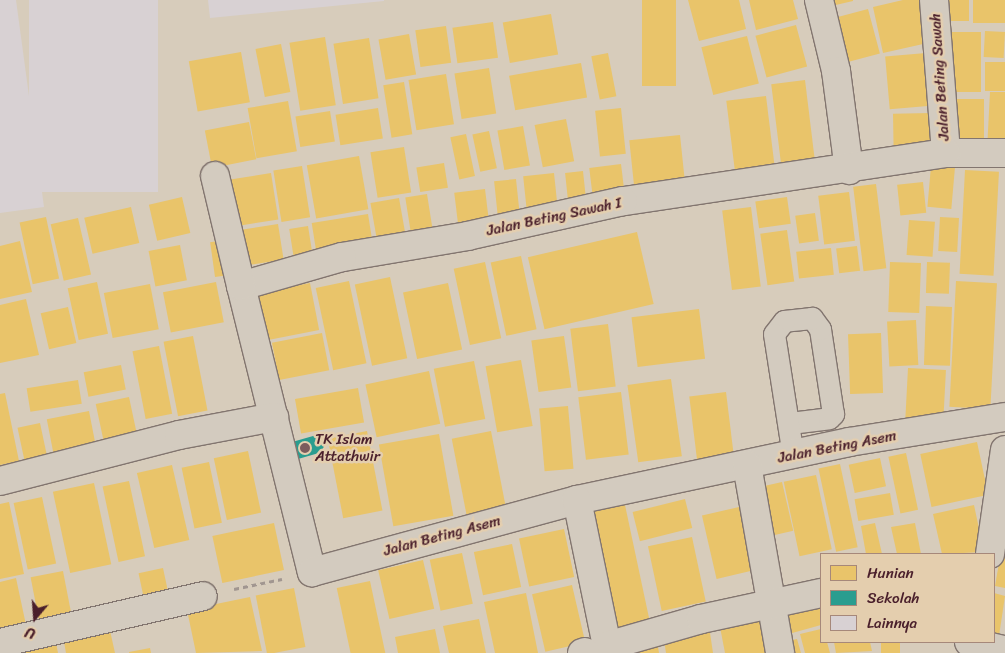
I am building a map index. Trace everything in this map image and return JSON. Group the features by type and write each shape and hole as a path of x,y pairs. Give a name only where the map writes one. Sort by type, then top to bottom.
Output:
{"street":[{"path":"819,0 836,71 849,170"},
{"name":"Jalan Beting Sawah","path":"934,0 946,153"},
{"name":"Jalan Beting Sawah I","path":"241,286 342,257 468,236 623,201 849,170 946,153 1005,153"},
{"path":"215,176 312,572"},
{"path":"0,481 179,435 274,417"},
{"name":"Jalan Beting Asem","path":"312,572 577,500 793,455 1005,417"},
{"path":"997,537 1005,450"},
{"path":"747,465 780,653"},
{"path":"577,500 591,650 772,603 820,593"},
{"path":"0,643 203,596"},
{"path":"974,643 1005,650"}],"lane":[{"path":"790,423 829,418 833,414 820,330 812,318 784,321 774,334 790,423 793,455"}],"path":[{"path":"203,596 312,572"}],"building: Hunian":[{"path":"642,0 676,0 676,86 642,86"},
{"path":"688,0 739,0 746,29 699,41"},
{"path":"749,0 793,0 798,19 756,30"},
{"path":"825,0 853,0 853,1 827,7"},
{"path":"903,0 923,0 932,42 883,53 873,7"},
{"path":"936,0 969,0 969,21 936,21"},
{"path":"973,0 1005,0 1005,23 973,23"},
{"path":"868,9 880,53 842,64 830,19"},
{"path":"551,14 558,54 510,63 503,23"},
{"path":"493,22 498,58 457,63 452,28"},
{"path":"796,25 807,67 767,77 755,36"},
{"path":"446,26 451,63 420,67 415,30"},
{"path":"985,31 1005,32 1004,58 984,57"},
{"path":"944,32 981,32 981,92 944,92"},
{"path":"409,34 416,74 386,80 378,39"},
{"path":"747,36 759,84 713,95 701,47"},
{"path":"325,37 336,105 300,111 289,43"},
{"path":"369,38 379,98 343,104 333,44"},
{"path":"281,44 290,92 265,97 255,49"},
{"path":"241,52 250,102 198,111 189,61"},
{"path":"608,53 616,96 600,99 591,56"},
{"path":"926,53 931,106 890,109 885,57"},
{"path":"985,62 1005,62 1005,91 985,91"},
{"path":"581,63 587,97 515,110 509,76"},
{"path":"489,68 496,113 462,119 454,73"},
{"path":"446,74 454,124 416,130 408,80"},
{"path":"805,80 815,159 781,164 771,84"},
{"path":"404,82 412,134 392,138 383,85"},
{"path":"990,92 1005,92 1005,151 987,150"},
{"path":"766,96 775,170 735,175 726,101"},
{"path":"956,99 984,99 984,150 956,150"},
{"path":"288,101 297,151 256,158 248,108"},
{"path":"378,108 383,139 340,145 336,115"},
{"path":"621,108 626,154 600,156 595,111"},
{"path":"330,111 335,142 300,147 295,116"},
{"path":"931,113 932,153 894,154 893,114"},
{"path":"566,119 574,161 543,167 535,125"},
{"path":"249,122 256,159 212,168 205,131"},
{"path":"523,126 530,165 504,170 497,131"},
{"path":"489,131 497,168 480,172 472,135"},
{"path":"466,134 475,176 459,179 450,137"},
{"path":"680,135 685,183 634,188 629,140"},
{"path":"404,147 411,192 378,198 370,152"},
{"path":"359,156 368,209 316,218 307,165"},
{"path":"444,163 448,188 420,192 416,167"},
{"path":"621,164 625,196 593,200 589,168"},
{"path":"302,166 310,217 281,222 273,171"},
{"path":"931,166 955,168 951,209 927,207"},
{"path":"965,170 999,172 994,276 960,274"},
{"path":"583,171 586,202 568,204 565,173"},
{"path":"271,173 278,219 228,227 221,181"},
{"path":"554,173 558,211 527,214 523,176"},
{"path":"516,179 520,219 498,221 494,181"},
{"path":"923,182 926,213 900,216 897,185"},
{"path":"876,184 886,268 864,271 853,187"},
{"path":"485,189 489,222 458,226 454,193"},
{"path":"849,192 855,241 824,244 818,196"},
{"path":"427,194 433,234 412,237 405,197"},
{"path":"182,197 190,233 157,241 149,205"},
{"path":"787,197 791,224 759,228 755,201"},
{"path":"399,198 407,244 379,249 370,203"},
{"path":"131,207 139,243 93,254 84,218"},
{"path":"751,207 761,286 732,290 722,211"},
{"path":"815,213 819,241 799,244 795,216"},
{"path":"368,214 373,246 317,255 312,223"},
{"path":"46,217 59,279 33,284 20,223"},
{"path":"940,217 959,218 957,252 938,251"},
{"path":"78,218 91,275 64,281 51,224"},
{"path":"909,220 935,222 932,257 907,255"},
{"path":"278,224 284,260 247,265 241,230"},
{"path":"308,226 313,258 294,261 289,229"},
{"path":"787,230 794,281 767,285 760,234"},
{"path":"637,232 654,304 545,329 528,257"},
{"path":"226,240 231,275 215,277 210,242"},
{"path":"20,241 32,292 0,299 0,246"},
{"path":"180,245 187,280 155,286 149,251"},
{"path":"857,246 860,271 839,273 836,249"},
{"path":"831,248 834,275 799,279 796,252"},
{"path":"521,256 537,329 506,336 491,262"},
{"path":"485,262 501,338 470,345 454,269"},
{"path":"890,262 921,263 919,313 888,312"},
{"path":"927,262 950,263 949,294 926,293"},
{"path":"390,277 407,358 372,366 355,284"},
{"path":"349,281 366,363 333,370 316,288"},
{"path":"956,281 997,283 990,409 949,407"},
{"path":"97,282 108,334 79,340 68,288"},
{"path":"216,282 224,322 171,333 163,292"},
{"path":"310,283 319,330 259,342 250,295"},
{"path":"448,283 462,350 417,359 403,293"},
{"path":"150,284 159,329 113,338 104,293"},
{"path":"26,299 39,355 0,363 0,305"},
{"path":"926,306 952,307 950,366 924,365"},
{"path":"68,307 76,343 49,349 41,313"},
{"path":"699,309 705,359 638,367 632,317"},
{"path":"916,320 918,365 889,366 887,322"},
{"path":"608,324 616,387 578,391 570,329"},
{"path":"322,333 329,370 279,380 272,343"},
{"path":"881,333 883,393 850,394 848,334"},
{"path":"193,336 208,411 178,416 164,342"},
{"path":"564,336 571,387 539,392 531,341"},
{"path":"159,346 172,414 146,419 132,351"},
{"path":"521,360 533,426 497,432 486,366"},
{"path":"474,361 485,419 445,427 434,369"},
{"path":"121,365 126,390 88,397 84,372"},
{"path":"908,368 946,370 943,422 905,420"},
{"path":"429,371 440,424 377,437 365,385"},
{"path":"671,379 682,456 638,462 627,385"},
{"path":"78,380 82,404 30,412 27,388"},
{"path":"358,388 364,422 301,434 295,399"},
{"path":"621,392 629,455 586,460 578,397"},
{"path":"726,392 734,455 697,459 689,397"},
{"path":"5,393 19,461 0,465 0,394"},
{"path":"129,397 138,440 105,447 96,404"},
{"path":"568,406 573,469 545,471 539,409"},
{"path":"89,411 96,447 54,456 47,419"},
{"path":"40,423 47,455 24,460 18,428"},
{"path":"367,431 382,511 343,518 328,439"},
{"path":"491,431 506,511 467,518 452,439"},
{"path":"439,434 453,516 393,526 379,445"},
{"path":"977,442 988,495 931,507 920,454"},
{"path":"248,451 261,513 227,520 214,458"},
{"path":"906,453 918,510 900,513 888,457"},
{"path":"880,458 886,486 855,493 849,465"},
{"path":"209,462 222,523 195,528 182,468"},
{"path":"840,464 858,547 836,552 818,469"},
{"path":"172,465 189,540 154,548 137,473"},
{"path":"816,475 832,549 800,556 784,482"},
{"path":"129,481 145,556 119,562 103,487"},
{"path":"782,482 793,531 766,537 755,488"},
{"path":"94,483 111,564 70,573 53,492"},
{"path":"890,493 894,515 858,521 855,499"},
{"path":"42,497 56,564 28,570 14,503"},
{"path":"685,499 692,528 640,541 633,512"},
{"path":"9,502 24,574 0,579 0,504"},
{"path":"625,505 650,623 612,631 587,513"},
{"path":"974,505 984,552 942,553 933,514"},
{"path":"739,507 754,570 717,579 702,516"},
{"path":"274,523 284,570 222,583 212,536"},
{"path":"875,523 882,553 866,553 861,526"},
{"path":"915,523 921,553 897,553 891,527"},
{"path":"564,529 574,577 529,586 519,539"},
{"path":"692,537 706,602 662,611 648,546"},
{"path":"1003,540 1005,540 1005,588 995,586"},
{"path":"512,544 521,587 483,595 474,552"},
{"path":"462,553 473,604 441,611 430,560"},
{"path":"423,560 434,609 389,619 378,570"},
{"path":"163,568 168,591 144,597 139,573"},
{"path":"63,571 72,616 39,622 31,577"},
{"path":"16,578 26,625 0,631 0,582"},
{"path":"370,581 385,653 351,653 337,588"},
{"path":"572,585 585,642 545,652 532,594"},
{"path":"294,588 305,647 267,653 256,595"},
{"path":"526,593 538,653 495,653 484,602"},
{"path":"995,593 1005,596 999,636 995,635"},
{"path":"250,597 262,651 196,653 187,610"},
{"path":"820,599 820,625 785,635 778,610"},
{"path":"479,619 486,653 449,653 443,626"},
{"path":"764,620 769,653 725,653 720,627"},
{"path":"109,626 115,653 66,653 63,636"},
{"path":"709,626 713,653 666,653 663,633"},
{"path":"435,629 440,653 398,653 395,637"},
{"path":"820,629 820,643 827,643 830,653 805,653 800,634"},
{"path":"55,638 58,653 0,653"},
{"path":"797,639 801,653 786,653 784,642"},
{"path":"657,641 659,653 616,653"},
{"path":"834,643 870,643 872,651 836,653"},
{"path":"881,643 900,643 900,653 881,653"},
{"path":"150,648 151,653 129,653 129,652"}],"building: Sekolah":[{"name":"TK Islam Attathwir","path":"320,434 325,451 288,462 283,444"}],"building: Lainnya":[{"path":"0,0 16,0 44,207 0,213"},
{"path":"29,0 158,0 158,192 29,192"},
{"path":"208,0 384,0 384,1 210,18"}],"place":[{"name":"TK Islam Attathwir","path":"305,448"}]}
